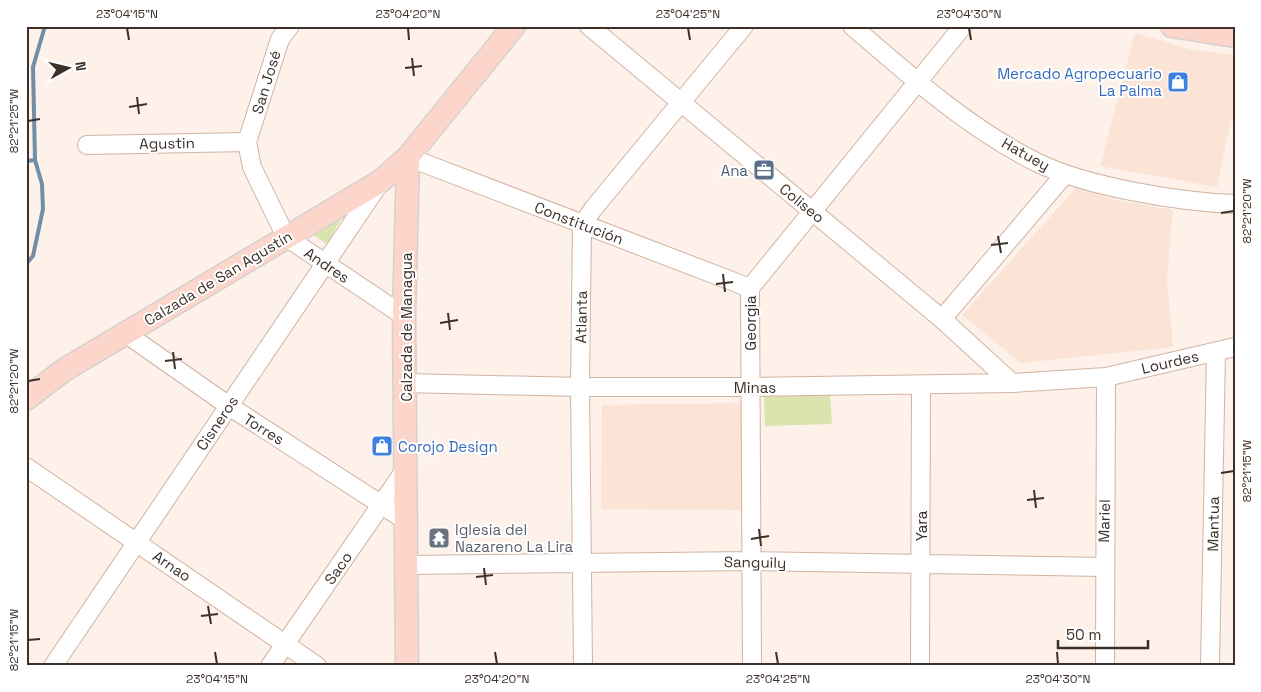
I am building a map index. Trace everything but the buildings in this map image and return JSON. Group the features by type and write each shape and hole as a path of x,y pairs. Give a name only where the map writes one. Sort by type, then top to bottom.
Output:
{"main road":[{"path":"408,156 514,26"},
{"path":"1172,26 1235,36"},
{"name":"Calzada de San Agustín","path":"26,399 64,370 381,181 408,156"},
{"name":"Calzada de Managua","path":"407,666 404,316 408,156"}],"street":[{"name":"San José","path":"247,142 280,39 290,26"},
{"name":"Coliseo","path":"589,26 942,319 1012,383"},
{"path":"582,225 593,209 682,104 744,26"},
{"name":"Hatuey","path":"852,26 917,82 965,117 1020,153 1065,174 1124,188 1211,203 1235,204"},
{"name":"Georgia","path":"752,666 749,387 750,288 963,26"},
{"name":"Agustin","path":"87,145 247,142"},
{"path":"247,142 252,167 286,237"},
{"name":"Constitución","path":"408,156 582,225 750,288"},
{"path":"942,319 1065,174"},
{"name":"Cisneros","path":"53,666 381,181"},
{"name":"Atlanta","path":"582,225 580,387 583,666"},
{"name":"Andres","path":"286,237 404,316"},
{"name":"Torres","path":"125,333 229,406 405,520"},
{"name":"Lourdes","path":"1106,377 1235,347"},
{"name":"Mantua","path":"1210,666 1216,352"},
{"name":"Minas","path":"405,383 580,387 921,386 1106,377"},
{"name":"Mariel","path":"1105,666 1106,377"},
{"name":"Yara","path":"920,666 921,386"},
{"name":"Arnao","path":"26,467 317,666"},
{"name":"Saco","path":"270,666 405,470"},
{"name":"Sanguily","path":"406,565 752,561 920,566 1104,567"}],"shaded area":[{"path":"1135,33 1192,50 1235,55 1235,120 1231,120 1217,187 1100,166"},
{"path":"1076,188 1120,201 1173,210 1167,279 1173,347 1021,363 962,315"},
{"path":"741,403 745,510 601,509 602,405"}],"green space":[{"path":"345,212 327,244 312,234"},
{"path":"830,394 832,424 765,426 764,395"}],"waterway":[{"path":"26,264 33,256 43,209 42,184 35,160 33,67 45,26"},
{"path":"26,161 35,160"}],"place":[{"name":"Mercado Agropecuario La Palma","path":"1178,82"},
{"name":"Ana","path":"764,170"},
{"name":"Corojo Design","path":"382,446"},
{"name":"Iglesia del Nazareno La Lira","path":"439,538"}]}
